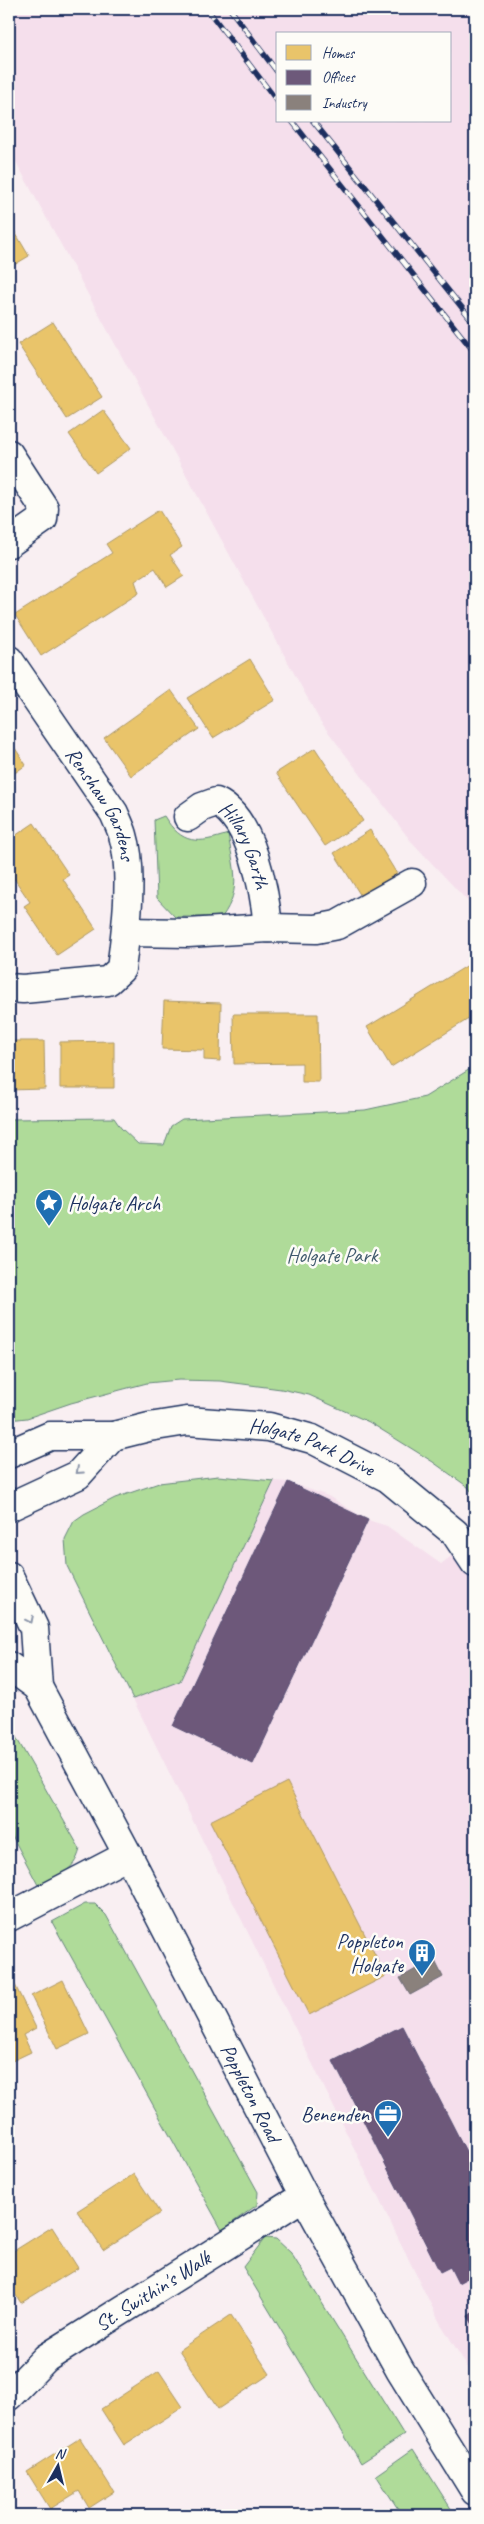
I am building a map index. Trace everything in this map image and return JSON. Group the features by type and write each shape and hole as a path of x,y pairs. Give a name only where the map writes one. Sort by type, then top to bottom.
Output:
{"street":[{"path":"9,543 43,519 44,508 11,461"},
{"name":"Renshaw Gardens","path":"9,988 23,989 108,980 121,969 126,932 128,858 123,834 114,813 10,663"},
{"name":"Hillary Garth","path":"188,817 202,806 216,802 228,807 238,821 257,865 265,892 268,928"},
{"name":"Hillary Garth","path":"126,932 188,933 268,928 316,929 337,925 412,884"},
{"name":"Holgate Park Drive","path":"9,1454 50,1436 113,1436 149,1427 187,1421 269,1427 312,1439 388,1478 455,1533 475,1563"},
{"path":"9,1507 78,1475 113,1436"},
{"name":"Poppleton Road","path":"9,1576 34,1628 38,1687 128,1855 304,2196 404,2378 475,2491"},
{"name":"Poppleton Road","path":"9,1666 38,1687"},
{"path":"9,1918 128,1855"},
{"name":"St. Swithin's Walk","path":"9,2396 46,2358 304,2196"}],"shaded area":[{"path":"9,9 475,9 475,909 410,840 320,721 9,149"},
{"path":"274,1481 288,1482 328,1496 368,1520 387,1526 441,1564 475,1538 475,2379 439,2321 133,1699 180,1681"}],"green space":[{"path":"164,816 177,832 192,840 208,839 228,834 235,877 232,896 222,917 175,917 157,898 154,820"},
{"name":"Holgate Park","path":"475,1066 475,1496 468,1487 433,1462 369,1422 309,1395 281,1389 220,1381 179,1380 147,1383 71,1403 27,1418 9,1420 9,1119 114,1118 121,1128 138,1144 164,1145 171,1126 182,1119 365,1110 425,1097"},
{"path":"218,1476 274,1481 180,1681 133,1699 67,1566 65,1539 74,1521 115,1498 159,1483"},
{"path":"9,1725 80,1849 74,1863 69,1868 58,1876 38,1885 9,1830"},
{"path":"85,1904 95,1904 106,1915 258,2192 257,2205 222,2230 52,1922"},
{"path":"265,2238 276,2239 291,2253 404,2435 361,2463 243,2267"},
{"path":"413,2449 455,2515 402,2515 376,2475"}],"building: Homes":[{"path":"9,222 29,256 9,268"},
{"path":"53,322 102,397 67,419 18,344"},
{"path":"103,410 131,448 96,473 69,434"},
{"path":"159,510 182,547 170,555 184,576 167,587 155,568 135,581 139,593 41,656 15,615 112,553 106,544"},
{"path":"250,659 275,700 213,738 187,698"},
{"path":"171,690 199,729 131,776 104,738"},
{"path":"9,739 26,765 9,777"},
{"path":"315,748 363,821 325,846 276,773"},
{"path":"34,823 69,875 63,879 96,929 57,955 24,906 30,902 9,871 9,840"},
{"path":"370,830 397,874 361,896 334,853"},
{"path":"473,962 475,966 475,1015 391,1067 367,1027"},
{"path":"164,1001 221,1003 220,1061 204,1060 204,1050 162,1049"},
{"path":"233,1014 318,1014 319,1082 302,1082 302,1063 234,1064"},
{"path":"9,1041 44,1041 45,1089 9,1090"},
{"path":"114,1041 114,1088 60,1088 60,1042"},
{"path":"287,1782 386,1976 309,2015 210,1821"},
{"path":"63,1980 89,2034 57,2049 31,1996"},
{"path":"15,1985 36,2028 23,2035 31,2052 10,2062 9,1988"},
{"path":"134,2174 160,2213 103,2250 77,2211"},
{"path":"52,2227 78,2268 21,2303 9,2285 9,2254"},
{"path":"231,2315 270,2374 218,2409 179,2350"},
{"path":"159,2371 183,2407 124,2445 101,2409"},
{"path":"80,2438 114,2492 89,2508 79,2491 50,2509 27,2472"},
{"path":"9,2506 15,2515 9,2515"}],"building: Offices":[{"path":"288,1482 368,1520 253,1764 173,1726"},
{"path":"402,2026 475,2169 475,2274 458,2283 450,2267 440,2272 333,2061"},
{"path":"475,2311 475,2328 468,2316"}],"building: Industry":[{"name":"Poppleton Holgate","path":"434,1959 443,1977 410,1995 400,1978"}],"railway":[{"path":"207,9 276,99"},
{"path":"230,9 276,70"},
{"path":"293,122 475,353"},
{"path":"314,122 475,324"}],"place":[{"name":"Holgate Arch","path":"49,1227"},
{"name":"Poppleton Holgate","path":"422,1977"},
{"name":"Benenden","path":"388,2138"}]}
